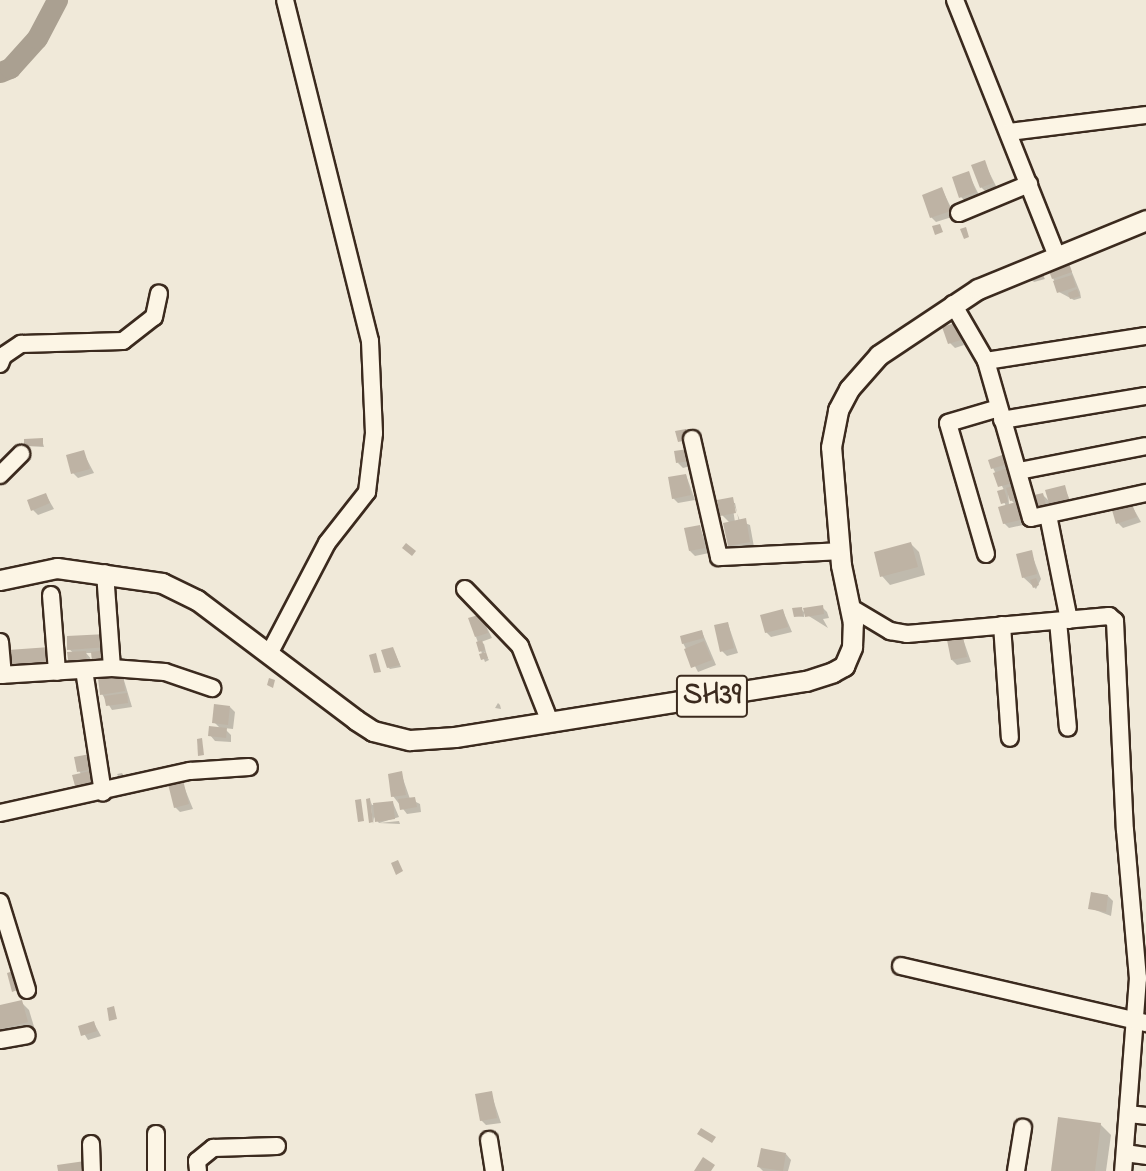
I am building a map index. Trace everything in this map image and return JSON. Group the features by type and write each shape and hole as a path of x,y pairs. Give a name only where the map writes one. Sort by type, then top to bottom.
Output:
{"main road":[{"name":"SH39","path":"0,580 57,568 143,577 184,592 380,734 439,740 833,673 851,657 850,607 840,551 831,447 838,410 849,389 879,355 953,304 1057,256 1146,220"}],"street":[{"path":"269,654 327,543 367,492 374,433 370,341 285,0"},
{"path":"955,0 1057,256"},
{"path":"1009,132 1146,115"},
{"path":"959,213 1029,184"},
{"path":"0,364 3,356 21,344 123,341 154,317 159,294"},
{"path":"953,304 986,361 1031,518 1146,493"},
{"path":"986,361 1146,335"},
{"path":"986,554 948,423 1146,396"},
{"path":"692,439 719,557 840,551"},
{"path":"1019,471 1146,446"},
{"path":"0,475 21,454"},
{"path":"1048,514 1064,620 1068,729"},
{"path":"105,573 112,668"},
{"path":"465,589 520,646 550,722"},
{"path":"51,595 57,672"},
{"path":"850,607 890,631 907,634 1109,616 1115,621 1142,978 1140,1066 1128,1114 1123,1171"},
{"path":"1002,625 1010,738"},
{"path":"0,642 2,675 112,668 165,672 212,688"},
{"path":"85,670 103,793"},
{"path":"0,813 103,793 190,771 249,766"},
{"path":"0,902 27,990"},
{"path":"901,966 1141,1023"},
{"path":"0,1040 27,1035"},
{"path":"1128,1114 1146,1116"},
{"path":"1016,1171 1023,1128"},
{"path":"156,1134 156,1171"},
{"path":"489,1140 494,1171"},
{"path":"91,1144 92,1171"},
{"path":"198,1171 197,1161 213,1149 278,1146"},
{"path":"1125,1153 1146,1156"}],"building":[{"path":"985,160 993,183 980,188 971,165"},
{"path":"969,171 976,192 959,198 952,177"},
{"path":"942,187 951,211 930,218 922,195"},
{"path":"940,224 943,232 935,235 932,226"},
{"path":"966,227 969,237 964,239 960,229"},
{"path":"1069,263 1072,272 1052,279 1049,271"},
{"path":"1041,270 1044,277 1031,281 1028,274"},
{"path":"1072,275 1076,287 1057,293 1053,281"},
{"path":"1077,289 1080,296 1070,299 1068,293"},
{"path":"955,323 961,340 948,344 942,327"},
{"path":"686,429 688,440 678,442 675,431"},
{"path":"43,438 43,446 24,446 24,439"},
{"path":"688,449 690,461 676,463 674,451"},
{"path":"84,450 90,469 71,474 66,455"},
{"path":"1005,454 1008,464 991,469 988,460"},
{"path":"1008,468 1012,483 998,487 993,473"},
{"path":"686,474 691,495 672,499 668,477"},
{"path":"1065,485 1070,504 1051,510 1045,490"},
{"path":"1013,486 1017,499 1010,501 1006,488"},
{"path":"1004,489 1008,502 1001,504 997,491"},
{"path":"46,493 50,503 31,511 27,500"},
{"path":"1043,493 1047,510 1038,512 1034,495"},
{"path":"733,497 736,513 720,516 717,500"},
{"path":"1020,501 1024,519 1003,524 998,507"},
{"path":"1132,504 1137,517 1116,524 1112,510"},
{"path":"746,518 750,542 728,546 723,523"},
{"path":"700,525 705,548 689,551 684,528"},
{"path":"911,542 918,567 880,577 874,552"},
{"path":"406,543 416,551 412,556 402,548"},
{"path":"1032,550 1037,574 1022,578 1016,554"},
{"path":"1036,578 1039,585 1033,588 1030,580"},
{"path":"823,605 824,614 805,617 803,608"},
{"path":"802,607 803,616 794,617 792,608"},
{"path":"783,609 788,627 765,633 760,615"},
{"path":"482,614 488,633 475,637 468,618"},
{"path":"728,622 734,648 720,652 714,625"},
{"path":"702,630 704,638 682,644 680,636"},
{"path":"107,634 108,647 67,650 67,636"},
{"path":"963,637 967,657 951,660 947,640"},
{"path":"482,640 485,650 479,652 476,642"},
{"path":"704,641 712,660 691,668 684,649"},
{"path":"50,647 51,663 9,666 8,650"},
{"path":"393,647 400,665 387,668 381,650"},
{"path":"107,650 108,660 92,662 91,652"},
{"path":"86,651 87,664 69,666 67,652"},
{"path":"486,652 488,658 481,660 479,654"},
{"path":"376,653 381,672 374,673 369,655"},
{"path":"123,675 125,691 100,695 98,678"},
{"path":"269,678 275,680 273,688 267,685"},
{"path":"127,693 128,703 106,706 104,696"},
{"path":"214,704 230,706 228,725 212,723"},
{"path":"209,726 227,728 226,738 208,736"},
{"path":"202,738 204,755 198,756 197,739"},
{"path":"90,754 93,769 77,772 74,757"},
{"path":"95,770 97,781 75,786 72,775"},
{"path":"402,771 406,795 391,797 388,774"},
{"path":"183,780 189,804 174,808 168,784"},
{"path":"415,797 417,807 400,810 398,799"},
{"path":"370,798 373,822 369,823 366,799"},
{"path":"361,799 364,821 358,822 355,800"},
{"path":"393,801 395,819 375,822 373,803"},
{"path":"398,860 403,871 396,875 391,863"},
{"path":"1091,892 1108,895 1106,912 1088,909"},
{"path":"17,970 23,988 12,992 7,973"},
{"path":"22,1000 28,1022 0,1029 0,1005"},
{"path":"114,1006 117,1019 109,1021 107,1008"},
{"path":"94,1021 97,1031 81,1036 78,1026"},
{"path":"492,1091 497,1118 480,1121 475,1094"},
{"path":"1058,1117 1101,1123 1095,1171 1051,1171"},
{"path":"701,1128 716,1137 712,1143 697,1134"},
{"path":"761,1148 786,1153 783,1171 757,1167"},
{"path":"703,1157 715,1165 711,1171 694,1171"},
{"path":"85,1161 86,1171 58,1171 57,1165"}],"waterway":[{"path":"0,72 10,68 37,38 57,0"}]}
